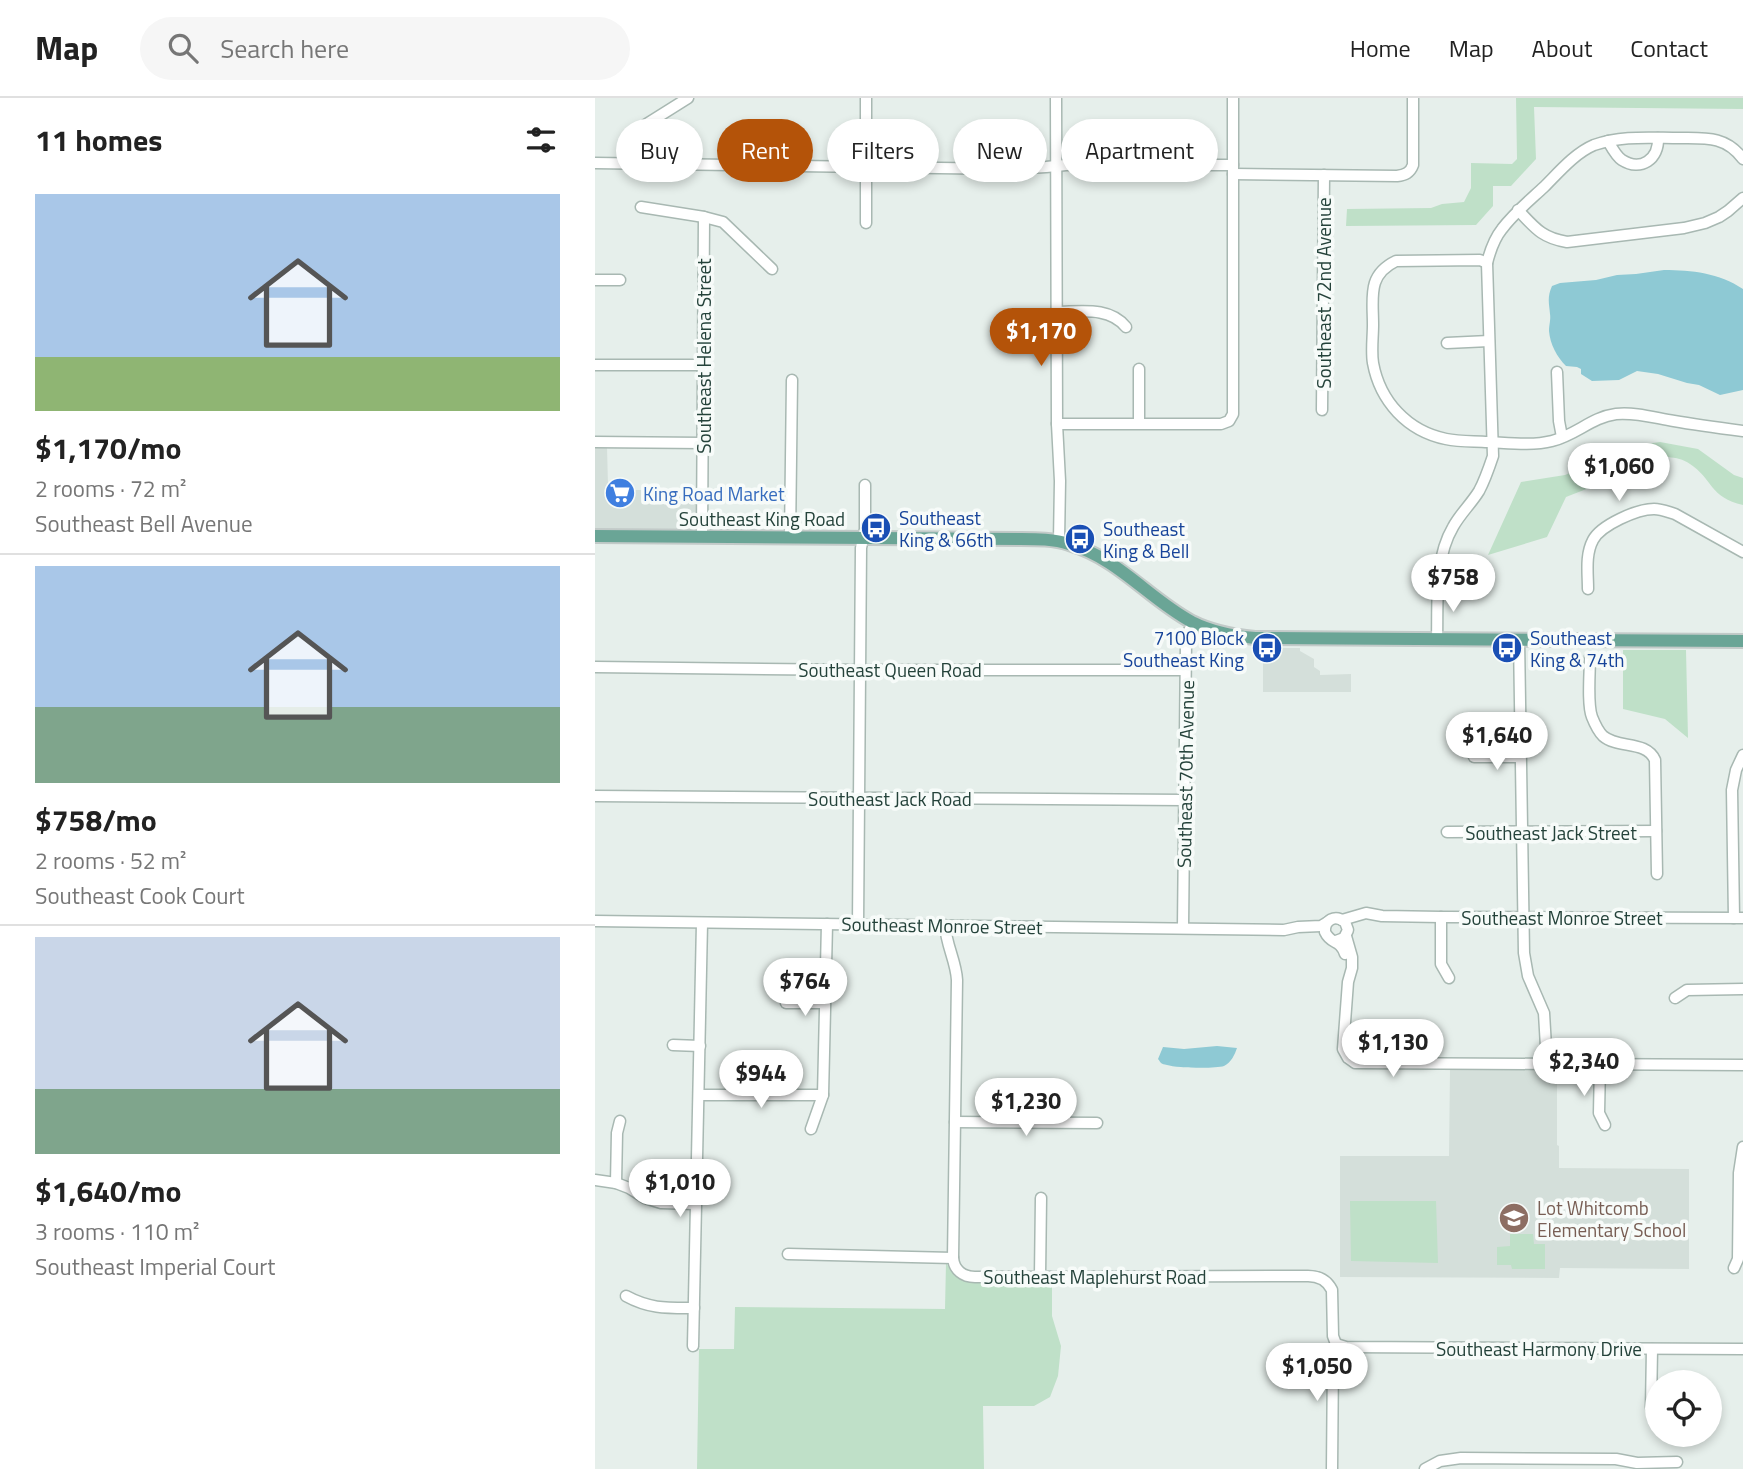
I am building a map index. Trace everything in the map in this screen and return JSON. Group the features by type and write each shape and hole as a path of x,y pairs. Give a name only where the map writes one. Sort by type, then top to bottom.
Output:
{"main road":[{"name":"Southeast King Road","path":"595,536 1059,541 1108,561 1193,622 1225,634 1255,638 1743,641"}],"street":[{"path":"655,119 688,98"},
{"path":"866,98 866,119"},
{"path":"1056,98 1057,424 1061,481 1059,541"},
{"path":"1057,424 1221,424 1229,421 1233,414 1233,98"},
{"path":"939,168 1011,169 1066,165 1397,176 1409,172 1413,162 1413,98"},
{"path":"1437,639 1443,552 1453,527 1489,471 1493,456 1487,263 1494,240 1518,210 1591,146 1618,138 1719,140 1730,145 1743,159"},
{"path":"1608,141 1620,158 1634,164 1651,159 1657,152 1658,138"},
{"path":"595,163 616,163"},
{"path":"703,164 827,166"},
{"name":"Southeast 72nd Avenue","path":"1322,410 1324,175"},
{"path":"866,182 866,223"},
{"path":"1518,210 1541,234 1553,240 1567,242 1705,223 1719,217 1743,198"},
{"path":"641,207 723,222 772,269"},
{"name":"Southeast Helena Street","path":"702,537 704,217"},
{"path":"1487,263 1481,260 1396,261 1386,266 1374,281 1373,360 1377,380 1395,410 1410,424 1443,438 1493,442 1553,441 1595,419 1613,414 1743,431"},
{"path":"595,280 620,280"},
{"path":"1056,312 1104,313 1119,318 1126,327"},
{"path":"1447,343 1489,341"},
{"path":"595,365 703,365"},
{"path":"1139,369 1139,423"},
{"path":"1557,372 1562,437"},
{"path":"789,538 792,380"},
{"path":"595,442 703,443"},
{"path":"858,925 861,548 865,529 865,485"},
{"path":"1588,589 1587,559 1593,539 1606,527 1637,512 1652,509 1675,514 1743,552"},
{"name":"Southeast 70th Avenue","path":"1183,928 1185,670 1187,637 1193,622"},
{"path":"1519,639 1525,969 1543,1013 1547,1064"},
{"path":"1590,657 1591,715 1602,735 1647,750 1655,761 1657,874"},
{"name":"Southeast Queen Road","path":"595,667 1185,670"},
{"path":"1474,757 1520,757"},
{"path":"1739,918 1733,790 1734,777 1741,762"},
{"name":"Southeast Jack Road","path":"595,796 1184,800"},
{"name":"Southeast Jack Street","path":"1447,832 1656,831"},
{"name":"Southeast Monroe Street","path":"1342,920 1366,914 1441,917 1739,918"},
{"name":"Southeast Monroe Street","path":"1347,933 1351,925 1357,922 1382,916"},
{"path":"1441,917 1441,964 1449,978"},
{"path":"1347,933 1342,940 1330,940 1324,929 1326,923 1333,918 1347,924 1352,961 1352,974 1348,982"},
{"name":"Southeast Monroe Street","path":"595,921 1289,930 1326,935"},
{"path":"693,1346 702,923"},
{"name":"Southeast Monroe Street","path":"1289,930 1326,923"},
{"path":"811,1129 823,1095 827,924"},
{"path":"788,1254 953,1258 957,972 945,925"},
{"path":"1336,941 1345,954 1348,982 1344,1052 1347,1058 1355,1063 1743,1065"},
{"path":"1675,998 1687,990 1743,989"},
{"path":"786,1003 824,1003"},
{"path":"673,1045 700,1046"},
{"path":"1600,1064 1599,1113 1605,1125"},
{"path":"699,1095 823,1095"},
{"path":"616,1182 619,1121"},
{"path":"955,1122 1097,1123"},
{"path":"1734,1268 1738,1259 1741,1229 1739,1173 1743,1147"},
{"path":"595,1180 616,1182 661,1203 695,1204"},
{"path":"1041,1198 1041,1276"},
{"name":"Southeast Maplehurst Road","path":"953,1258 958,1270 969,1277 1319,1277 1329,1284 1332,1290 1333,1339 1336,1344"},
{"path":"626,1296 655,1307 694,1308"},
{"path":"1332,1469 1333,1359 1336,1344"},
{"name":"Southeast Harmony Drive","path":"1336,1344 1355,1347 1743,1349"},
{"path":"1652,1349 1652,1370"},
{"path":"1425,1469 1440,1461 1461,1458 1616,1459 1637,1466 1677,1462"}],"shaded area":[{"path":"595,447 607,447 608,485 631,485 632,490 708,490 708,529 595,529"},
{"path":"1263,648 1300,648 1300,651 1314,659 1314,667 1320,671 1320,675 1351,674 1351,692 1263,692"},
{"name":"Lot Whitcomb Elementary School","path":"1450,1069 1557,1069 1559,1168 1689,1169 1689,1269 1560,1268 1559,1278 1340,1277 1340,1156 1449,1156"}],"green space":[{"path":"1516,98 1743,98 1743,109 1534,107 1536,159 1511,186 1493,186 1493,206 1476,225 1346,226 1347,209 1431,208 1464,202 1471,188 1471,163 1512,164 1517,159"},
{"path":"1660,442 1698,449 1734,475 1743,478 1743,505 1724,498 1687,462 1668,457 1566,497 1547,537 1488,555 1521,482 1565,475 1639,445"},
{"path":"1623,650 1686,650 1688,738 1665,719 1623,709"},
{"path":"1350,1201 1436,1201 1438,1263 1351,1261"},
{"path":"1510,1234 1533,1234 1534,1244 1545,1244 1545,1269 1512,1269 1511,1265 1497,1265 1497,1247 1510,1246"},
{"path":"946,1263 955,1276 962,1280 1052,1280 1052,1316 1061,1346 1058,1376 1050,1397 1034,1406 983,1406 984,1469 697,1469 699,1349 734,1349 735,1307 945,1309"}],"water":[{"path":"1664,270 1705,274 1724,279 1743,289 1743,390 1720,395 1699,385 1637,371 1619,380 1592,381 1581,374 1581,369 1566,366 1557,354 1549,331 1549,297 1552,286"},
{"path":"1217,1046 1237,1048 1231,1061 1224,1066 1178,1067 1163,1064 1158,1059 1163,1047 1184,1049"}],"place":[{"name":"King Road Market","path":"620,493"},
{"name":"Southeast King & 66th","path":"876,528"},
{"name":"Southeast King & Bell","path":"1080,539"},
{"name":"7100 Block Southeast King","path":"1267,648"},
{"name":"Southeast King & 74th","path":"1507,648"},
{"name":"Lot Whitcomb Elementary School","path":"1514,1218"}]}
